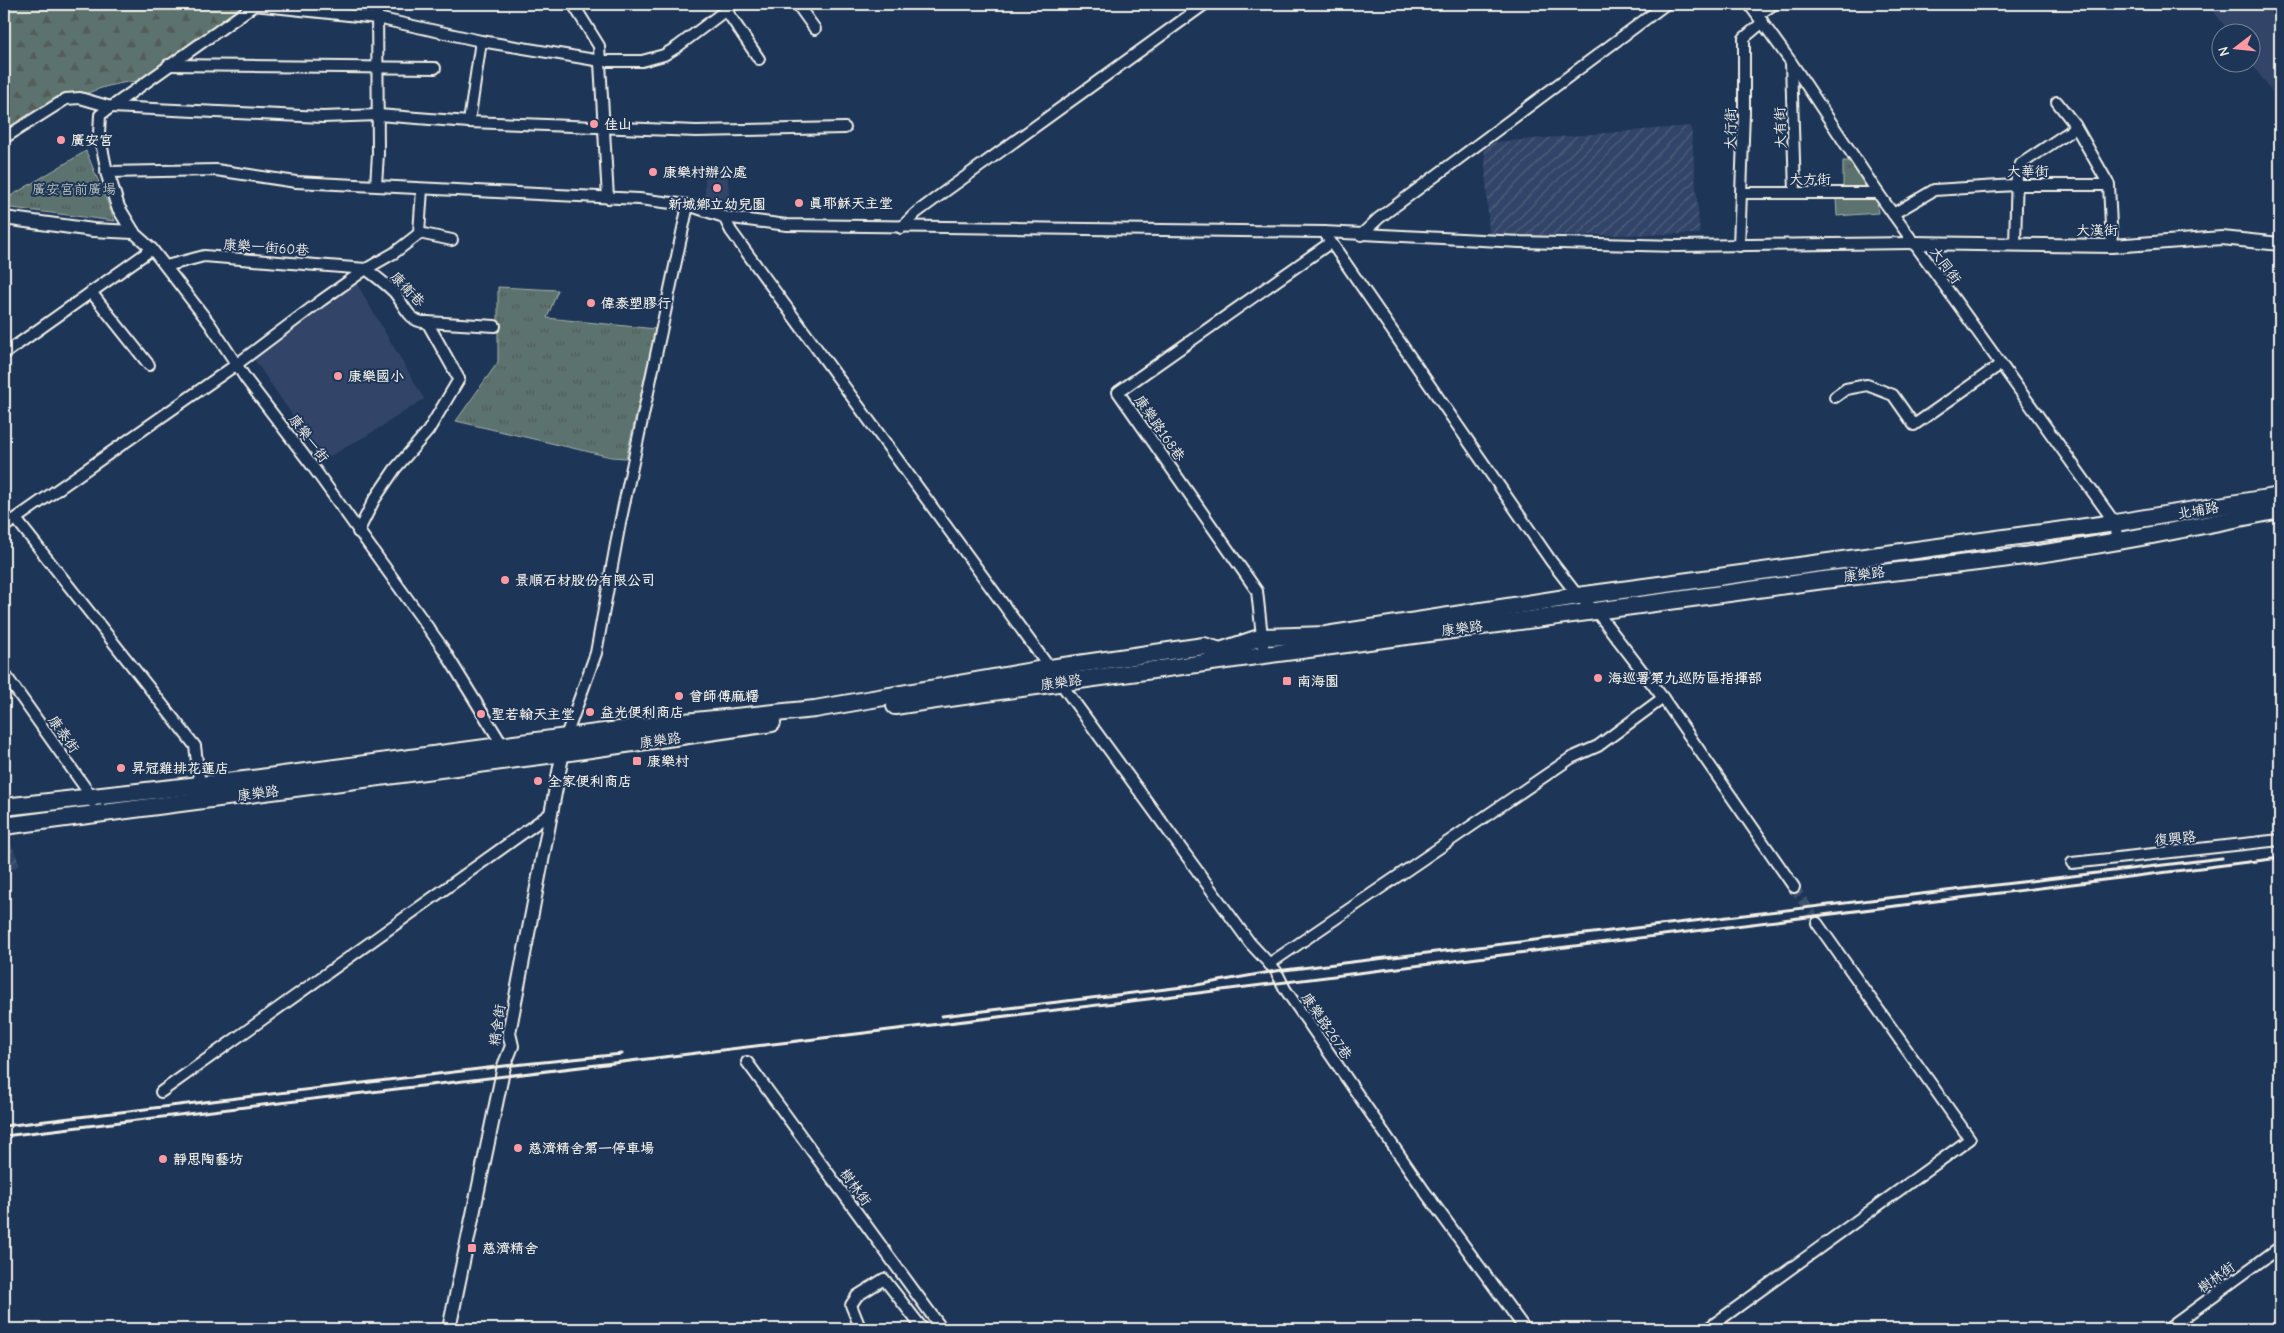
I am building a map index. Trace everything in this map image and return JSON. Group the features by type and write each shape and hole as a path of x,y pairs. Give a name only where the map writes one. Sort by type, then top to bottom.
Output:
{"main road":[{"name":"北埔路","path":"2115,524 2280,496"},
{"name":"北埔路","path":"2118,542 2280,510"},
{"name":"康樂路","path":"4,826 503,753 566,736 815,709 1050,668 1204,646 1220,651 1262,637 1326,635 1578,596 1887,553 2115,524"},
{"name":"康樂路","path":"4,807 91,796 503,753 563,754 1264,654 1890,571 2023,556 2118,542"},
{"path":"1887,553 1890,571"}],"street":[{"path":"111,107 255,4 377,18 481,41 601,60 642,61 664,55 730,7 759,59"},
{"path":"376,185 378,115 377,4"},
{"path":"573,4 600,46 608,198"},
{"path":"797,4 815,29"},
{"path":"901,228 916,213 947,190 1205,4"},
{"path":"1361,235 1379,218 1666,4"},
{"name":"大同街","path":"1749,4 1791,62 1878,193 2115,524 2118,542"},
{"path":"1761,19 1774,4"},
{"name":"大行街","path":"1739,246 1742,193 1744,38 1761,19"},
{"path":"469,122 481,41"},
{"name":"大有街","path":"1791,62 1795,192"},
{"path":"168,65 436,68"},
{"path":"4,138 66,99 80,98 111,107 323,116 378,115 469,122 696,131 845,128"},
{"path":"2057,102 2075,125 2109,185 2112,246"},
{"name":"康樂一街","path":"111,107 100,115 99,133 106,172 118,207 133,232 152,248 210,324 442,648 503,753"},
{"path":"2015,244 2015,185 2017,172 2021,164 2069,132 2075,125"},
{"path":"106,172 216,170 296,182 608,198 688,205 724,217 787,225 901,228 1324,232 1520,242 1739,246 1913,242"},
{"name":"大華街","path":"1893,214 1934,190 2015,185 2109,185"},
{"path":"4,527 237,364 366,269 394,253 419,232 422,189"},
{"name":"大方街","path":"1742,193 1878,193"},
{"path":"566,736 596,653 620,520 688,205"},
{"name":"康樂路267巷","path":"724,217 731,231 1102,742 1250,943 1269,964 1426,1192 1525,1329"},
{"path":"4,218 93,230 133,232"},
{"path":"419,232 452,240"},
{"path":"1324,232 1546,553 1578,596 1596,611 1663,698 1794,887"},
{"name":"大漢街","path":"1913,242 2112,246 2222,238 2280,244"},
{"name":"康樂路168巷","path":"1264,654 1256,591 1118,392 1330,243"},
{"path":"4,354 152,248"},
{"name":"康樂一街60巷","path":"166,266 204,256 366,269"},
{"name":"康衛巷","path":"358,532 374,500 395,469 428,431 459,379 427,322 423,323 405,311 398,296 366,269"},
{"path":"91,292 149,365"},
{"path":"427,322 495,326"},
{"path":"1835,396 1846,389 1868,385 1893,394 1914,425 2001,364"},
{"path":"16,519 195,746 200,785"},
{"name":"康泰街","path":"4,673 91,796 93,814"},
{"path":"1269,964 1571,758 1598,746 1663,698"},
{"name":"精舍街","path":"449,1329 504,1066 512,1046 510,1033 566,736"},
{"path":"161,1092 550,813"},
{"name":"復興路","path":"2072,863 2280,840"},
{"path":"1707,1329 1970,1139 1818,923"},
{"name":"樹林街","path":"746,1062 942,1329"},
{"name":"樹林街","path":"2168,1329 2280,1247"},
{"path":"857,1329 859,1325 852,1305 854,1300 884,1278 923,1329"}],"shaded area":[{"path":"2208,4 2280,4 2280,103 2258,72 2262,72 2262,22 2222,22"},
{"path":"1691,126 1700,234 1489,236 1484,143"},
{"name":"新城鄉立幼兒園","path":"727,168 730,205 705,196 705,172"},
{"name":"康樂國小","path":"354,279 424,399 373,432 323,460 249,352"},
{"path":"7,836 20,864 4,876 4,837"}],"green space":[{"path":"4,4 254,4 144,81 105,87 87,93 54,110 4,142"},
{"name":"廣安宮前廣場","path":"86,151 115,221 4,207 4,200"},
{"path":"1843,161 1853,161 1871,189 1843,189"},
{"path":"1877,196 1878,213 1837,216 1836,199"},
{"path":"498,287 558,290 547,318 656,329 626,458 611,457 456,421 498,362"}],"tunnel":[{"path":"1794,887 1817,923"}],"railway":[{"path":"942,1016 1191,986 1276,971 2222,858"},
{"path":"4,1136 1190,994 2280,858"},
{"path":"4,1126 504,1066 622,1054"}],"place":[{"name":"佳山","path":"594,124"},
{"name":"廣安宮","path":"61,140"},
{"name":"康樂村辦公處","path":"653,172"},
{"name":"新城鄉立幼兒園","path":"717,188"},
{"name":"真耶穌天主堂","path":"799,203"},
{"name":"偉泰塑膠行","path":"591,303"},
{"name":"康樂國小","path":"338,376"},
{"name":"景順石材股份有限公司","path":"505,580"},
{"name":"海巡署第九巡防區指揮部","path":"1598,678"},
{"name":"南海園","path":"1287,681"},
{"name":"曾師傅麻糬","path":"679,696"},
{"name":"益光便利商店","path":"590,712"},
{"name":"聖若翰天主堂","path":"481,714"},
{"name":"康樂村","path":"637,761"},
{"name":"昇冠雞排花蓮店","path":"121,768"},
{"name":"全家便利商店","path":"538,781"},
{"name":"慈濟精舍第一停車場","path":"518,1148"},
{"name":"靜思陶藝坊","path":"163,1159"},
{"name":"慈濟精舍","path":"472,1248"}]}
